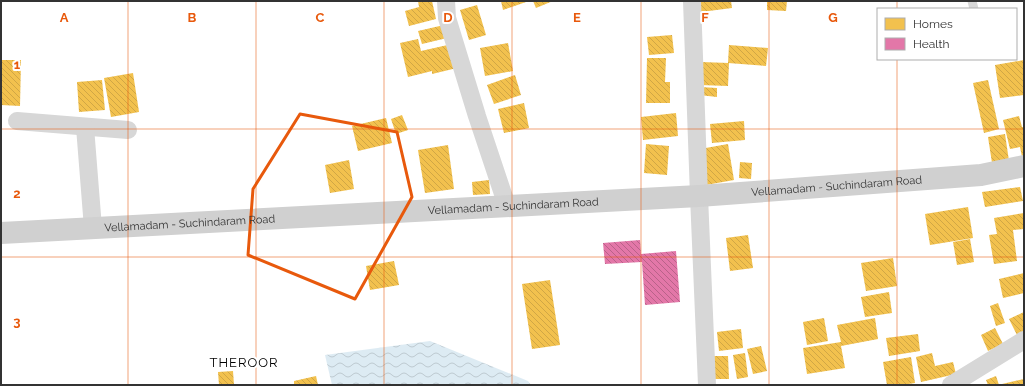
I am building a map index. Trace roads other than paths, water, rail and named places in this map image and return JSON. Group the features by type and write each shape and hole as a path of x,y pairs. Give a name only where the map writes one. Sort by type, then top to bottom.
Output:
{"main road":[{"name":"Vellamadam - Suchindaram Road","path":"1,233 699,196 981,175 1024,166"}],"street":[{"path":"446,1 447,18 477,116 507,206"},
{"path":"692,1 707,385"},
{"path":"17,121 128,130"},
{"path":"84,127 93,228"},
{"path":"951,385 1024,340"}],"water":[{"path":"430,341 528,381 531,385 332,385 325,355"}],"district":[{"name":"THEROOR","path":"244,362"}]}
